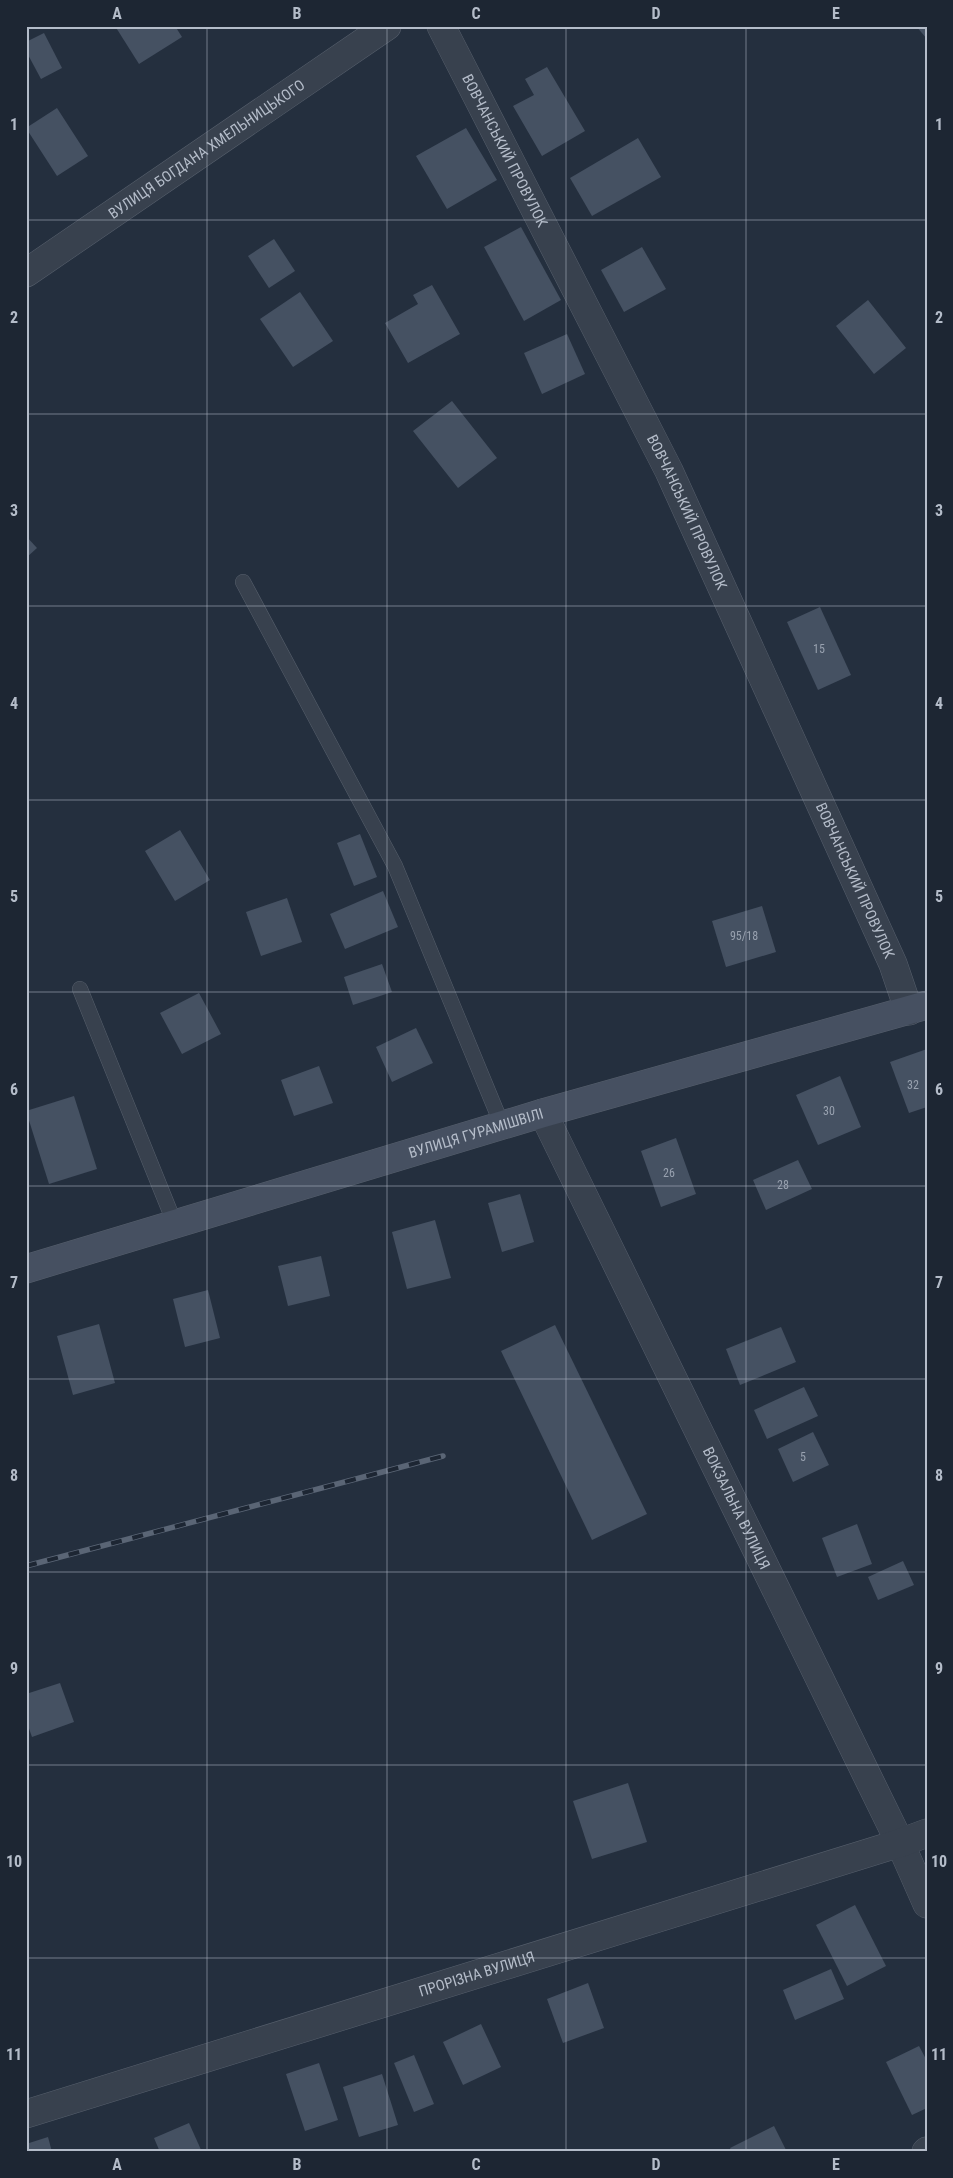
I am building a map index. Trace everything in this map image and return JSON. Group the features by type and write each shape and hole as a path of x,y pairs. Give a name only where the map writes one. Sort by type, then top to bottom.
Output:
{"main road":[{"name":"ВУЛИЦЯ ГУРАМІШВІЛІ","path":"26,1269 543,1113 918,1008"}],"street":[{"name":"ВУЛИЦЯ БОГДАНА ХМЕЛЬНИЦЬКОГО","path":"26,273 388,26"},
{"name":"ВОВЧАНСЬКИЙ ПРОВУЛОК","path":"441,26 669,471 893,964 918,1008"},
{"name":"ВОКЗАЛЬНА ВУЛИЦЯ","path":"543,1113 900,1843 927,1904"},
{"name":"ПРОРІЗНА ВУЛИЦЯ","path":"26,2114 900,1843 927,1833"}],"lane":[{"path":"243,582 395,866 502,1126"},
{"path":"80,990 175,1224"}],"building":[{"path":"115,26 175,26 182,37 139,64"},
{"path":"916,26 927,26 927,39"},
{"path":"44,33 62,68 41,79 26,51 26,42"},
{"path":"547,67 585,131 542,156 513,106 534,95 525,79"},
{"path":"57,108 88,156 57,176 26,128"},
{"path":"466,128 497,180 447,209 416,156"},
{"path":"638,138 661,177 592,216 570,178"},
{"path":"521,227 561,300 524,321 484,247"},
{"path":"274,239 295,271 269,288 248,256"},
{"path":"642,247 666,289 624,312 601,270"},
{"path":"432,285 460,334 408,363 385,323 418,304 413,295"},
{"path":"300,292 333,341 293,367 260,319"},
{"path":"868,300 906,348 874,374 836,326"},
{"path":"567,334 585,374 542,394 524,353"},
{"path":"452,401 497,458 458,488 413,431"},
{"path":"26,536 37,548 26,558"},
{"path":"820,607 851,675 818,690 787,622"},
{"path":"180,830 210,880 175,901 145,851"},
{"path":"360,834 377,877 354,886 337,843"},
{"path":"383,891 398,927 345,949 330,914"},
{"path":"287,898 302,942 261,956 246,912"},
{"path":"762,906 776,952 726,967 712,921"},
{"path":"382,964 392,992 353,1005 344,977"},
{"path":"199,993 221,1034 182,1054 160,1013"},
{"path":"416,1028 433,1063 392,1082 376,1047"},
{"path":"927,1049 927,1107 909,1113 890,1062"},
{"path":"319,1066 333,1103 294,1116 281,1080"},
{"path":"840,1076 861,1127 818,1145 796,1095"},
{"path":"74,1096 97,1169 49,1184 26,1111"},
{"path":"676,1138 696,1194 661,1207 641,1151"},
{"path":"798,1160 812,1189 766,1210 753,1180"},
{"path":"520,1194 534,1242 502,1252 488,1203"},
{"path":"435,1220 451,1278 407,1289 392,1232"},
{"path":"321,1256 330,1296 288,1306 278,1266"},
{"path":"208,1290 220,1338 185,1347 173,1299"},
{"path":"99,1324 115,1383 73,1395 57,1336"},
{"path":"555,1325 647,1514 592,1540 501,1351"},
{"path":"781,1327 796,1362 740,1385 726,1349"},
{"path":"804,1387 818,1416 767,1439 754,1410"},
{"path":"813,1432 829,1465 793,1482 778,1449"},
{"path":"857,1524 872,1564 837,1577 822,1538"},
{"path":"903,1561 914,1585 878,1600 868,1577"},
{"path":"60,1683 74,1722 32,1737 26,1720 26,1694"},
{"path":"628,1783 647,1842 592,1859 573,1801"},
{"path":"855,1905 886,1966 847,1986 816,1925"},
{"path":"831,1969 844,1999 795,2020 783,1990"},
{"path":"588,1983 604,2028 563,2043 547,1999"},
{"path":"481,2024 501,2067 463,2085 443,2042"},
{"path":"919,2046 927,2061 927,2108 912,2115 886,2062"},
{"path":"414,2055 434,2104 414,2112 394,2063"},
{"path":"319,2063 338,2120 305,2131 286,2074"},
{"path":"382,2074 398,2125 359,2137 343,2087"},
{"path":"189,2123 202,2152 160,2152 154,2138"},
{"path":"774,2126 787,2152 732,2152 730,2148"},
{"path":"48,2137 52,2152 26,2152 26,2144"}],"railway":[{"path":"26,1566 443,1456"}]}
